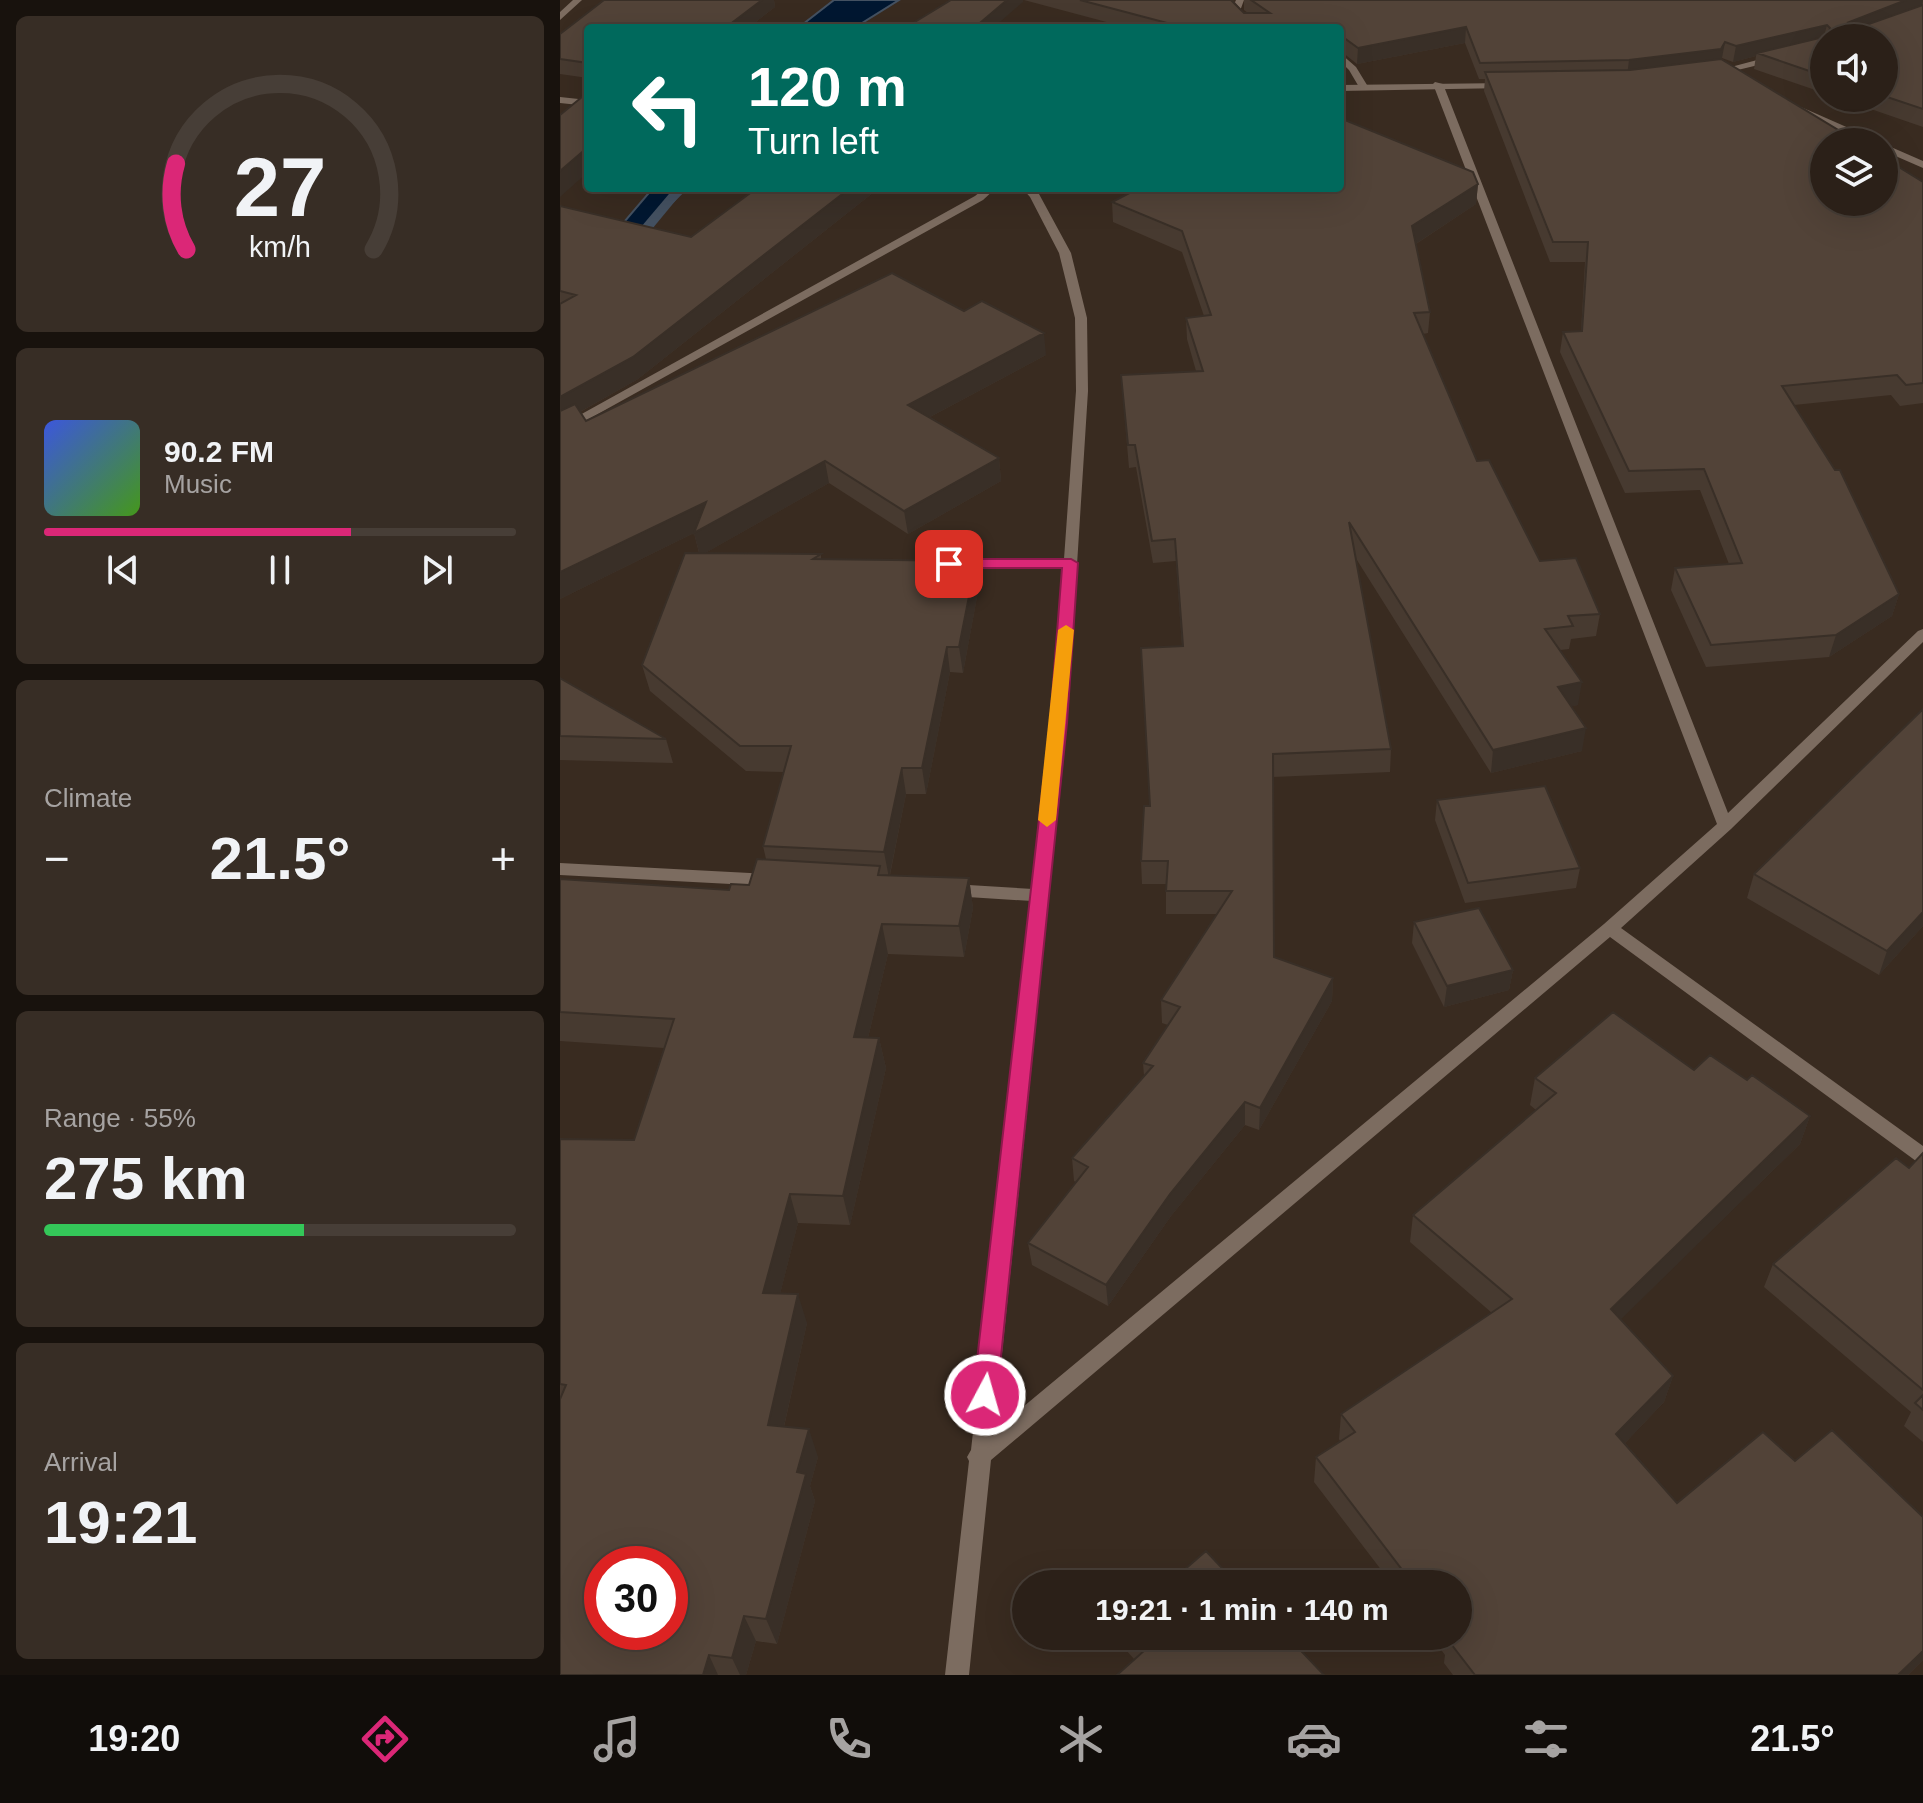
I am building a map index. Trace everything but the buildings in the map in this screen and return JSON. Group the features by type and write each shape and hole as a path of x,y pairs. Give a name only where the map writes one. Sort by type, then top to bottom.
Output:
{"street":[{"path":"560,17 578,0"},
{"path":"1240,0 1235,11 1249,24"},
{"path":"1704,73 1794,53"},
{"path":"1344,60 1362,85"},
{"path":"1719,71 1733,78"},
{"path":"1438,84 1725,825"},
{"path":"1344,87 1512,85"},
{"path":"560,100 584,103"},
{"path":"1788,104 1841,128"},
{"path":"1898,153 1923,165"},
{"path":"560,431 986,192"},
{"path":"957,1675 1059,723 1082,391 1081,318 1065,253 1031,192"},
{"path":"943,564 1071,563"},
{"path":"978,1457 1610,928 1725,825 1923,634"},
{"path":"560,869 783,881"},
{"path":"927,889 1039,895"},
{"path":"1610,928 1923,1156"}],"water":[{"path":"834,0 899,0 860,24 803,24"},
{"path":"650,192 683,192 623,251 613,235"}],"waterway":[{"path":"634,243 677,192"}],"slow traffic":[{"path":"1047,820 1066,630"}],"route":[{"path":"949,564 1071,563 1059,723 985,1395"}]}
